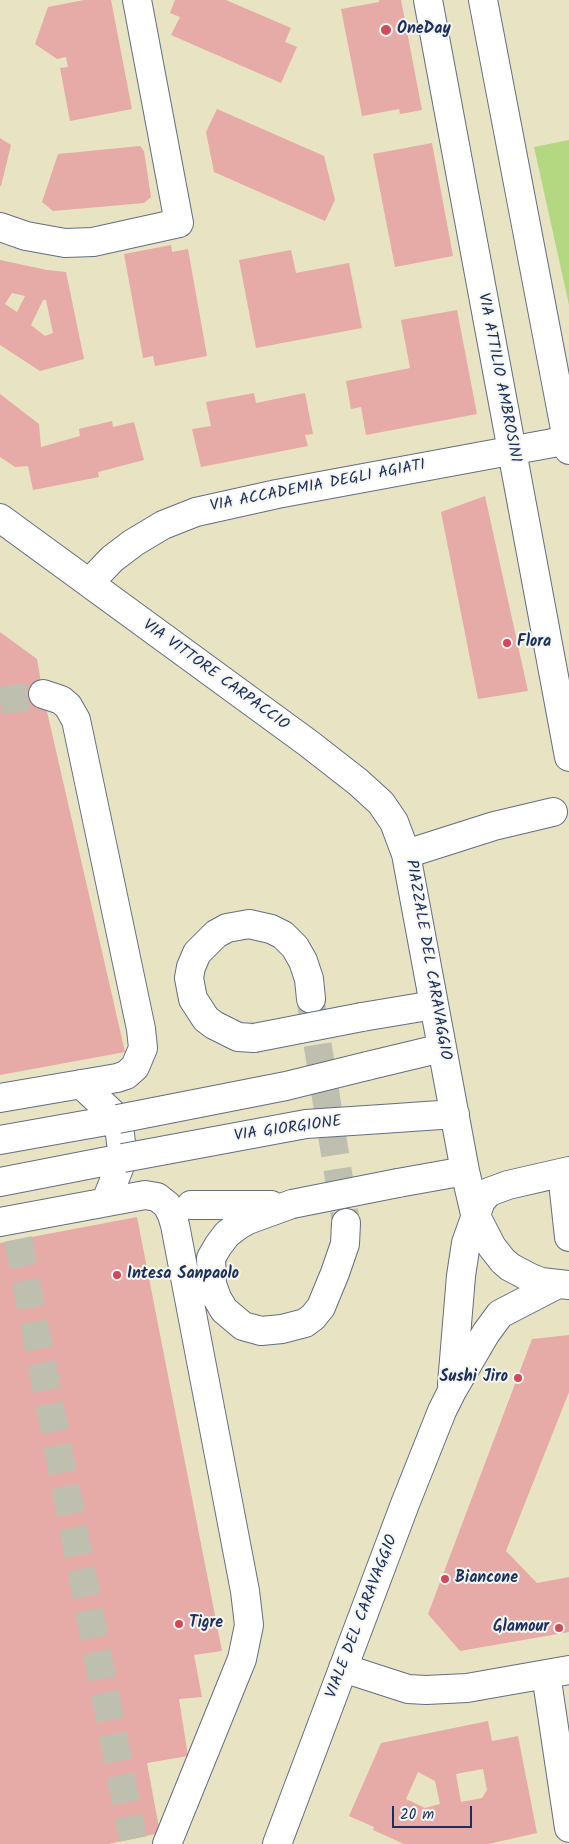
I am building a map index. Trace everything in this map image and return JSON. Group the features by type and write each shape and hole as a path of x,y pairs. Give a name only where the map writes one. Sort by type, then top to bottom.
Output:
{"street":[{"path":"0,227 26,236 65,243 93,242 179,223 137,0"},
{"name":"VIA ATTILIO AMBROSINI","path":"428,0 569,757"},
{"path":"484,0 568,443"},
{"name":"VIA ACCADEMIA DEGLI AGIATI","path":"89,583 112,559 133,542 164,525 196,512 286,492 512,450 568,443"},
{"name":"VIA VITTORE CARPACCIO","path":"0,518 308,743 358,782 381,803 394,822 406,854"},
{"path":"0,1098 117,1078 135,1067 140,1058 142,1048 142,1038 76,720 68,706 61,700 43,694"},
{"name":"PIAZZALE DEL CARAVAGGIO","path":"552,812 494,826 406,854 454,1114 475,1214 492,1248 502,1261 529,1277 563,1285"},
{"path":"311,999 310,979 295,947 283,935 271,929 249,924 227,928 216,934 197,953 191,967 189,978 193,999 206,1019 238,1037 254,1038 434,1005"},
{"path":"0,1140 286,1086 442,1048"},
{"path":"81,1084 118,1119 123,1158 106,1201"},
{"name":"VIA GIORGIONE","path":"0,1182 306,1124 454,1114"},
{"path":"346,1223 345,1244 335,1273 321,1307 305,1323 282,1329 261,1330 242,1326 224,1310 212,1284 211,1258 227,1234 239,1225 292,1204 465,1171"},
{"path":"475,1214 481,1201 489,1192 525,1180 566,1172 569,1237"},
{"path":"0,1222 145,1195 158,1197 167,1205 172,1215 245,1591 249,1625 246,1643 232,1684 204,1748 167,1844"},
{"path":"191,1206 292,1204"},
{"name":"VIALE DEL CARAVAGGIO","path":"452,1391 461,1276 466,1243 475,1214"},
{"name":"VIALE DEL CARAVAGGIO","path":"277,1844 405,1504 442,1411 452,1391 489,1328 500,1314 563,1285"},
{"path":"343,1668 408,1689 419,1690 460,1688 558,1672 569,1828"}],"green space":[{"path":"569,140 569,305 534,147"}],"building":[{"path":"84,0 111,0 132,109 70,121 60,68 68,67 66,57 57,59 35,44 48,7"},
{"path":"175,0 226,0 291,28 285,42 297,47 281,83 171,35 180,17 170,13"},
{"path":"379,0 401,0 422,110 400,114 399,109 362,116 341,9 379,2"},
{"path":"217,109 324,156 335,200 325,221 214,172 206,132"},
{"path":"0,138 11,145 1,186 0,186"},
{"path":"432,143 453,256 395,267 373,154"},
{"path":"140,146 144,151 151,197 144,203 53,211 42,202 58,154"},
{"path":"171,245 172,252 188,249 207,356 155,366 153,356 143,358 124,254"},
{"path":"291,250 296,273 349,263 362,328 256,348 239,260"},
{"path":"0,260 66,272 84,359 40,371 0,345","holes":["12,293 25,296 17,312 5,304","43,300 46,300 53,333 45,336 31,325"]},
{"path":"457,310 477,414 366,435 361,407 351,409 346,381 410,368 401,320"},
{"path":"254,393 256,403 305,393 313,434 305,435 308,446 201,467 192,429 211,426 206,402"},
{"path":"0,394 39,424 41,447 80,436 79,429 112,421 113,427 134,422 144,460 98,472 99,477 33,490 28,466 15,467 0,457"},
{"path":"485,496 528,691 478,699 441,512"},
{"path":"0,632 37,659 43,694 125,1052 0,1075"},
{"path":"137,1217 222,1651 194,1655 202,1697 179,1699 188,1756 147,1763 160,1833 108,1844 0,1844 0,1243"},
{"path":"569,1335 569,1392 506,1551 537,1583 569,1577 569,1632 460,1651 428,1614 532,1339"},
{"path":"488,1721 492,1741 518,1736 537,1833 488,1844 404,1844 373,1830 374,1827 349,1816 381,1743","holes":["483,1769 487,1790 482,1798 461,1802 456,1774","418,1772 435,1781 440,1804 425,1808 406,1799"]}],"tunnel":[{"path":"0,701 43,694"},
{"path":"311,1003 346,1223"},
{"path":"18,1239 133,1839"}],"place":[{"name":"OneDay","path":"386,30"},
{"name":"Flora","path":"507,643"},
{"name":"Intesa Sanpaolo","path":"117,1275"},
{"name":"Sushi Jiro","path":"518,1378"},
{"name":"Biancone","path":"445,1579"},
{"name":"Tigre","path":"179,1624"},
{"name":"Glamour","path":"559,1628"}]}
